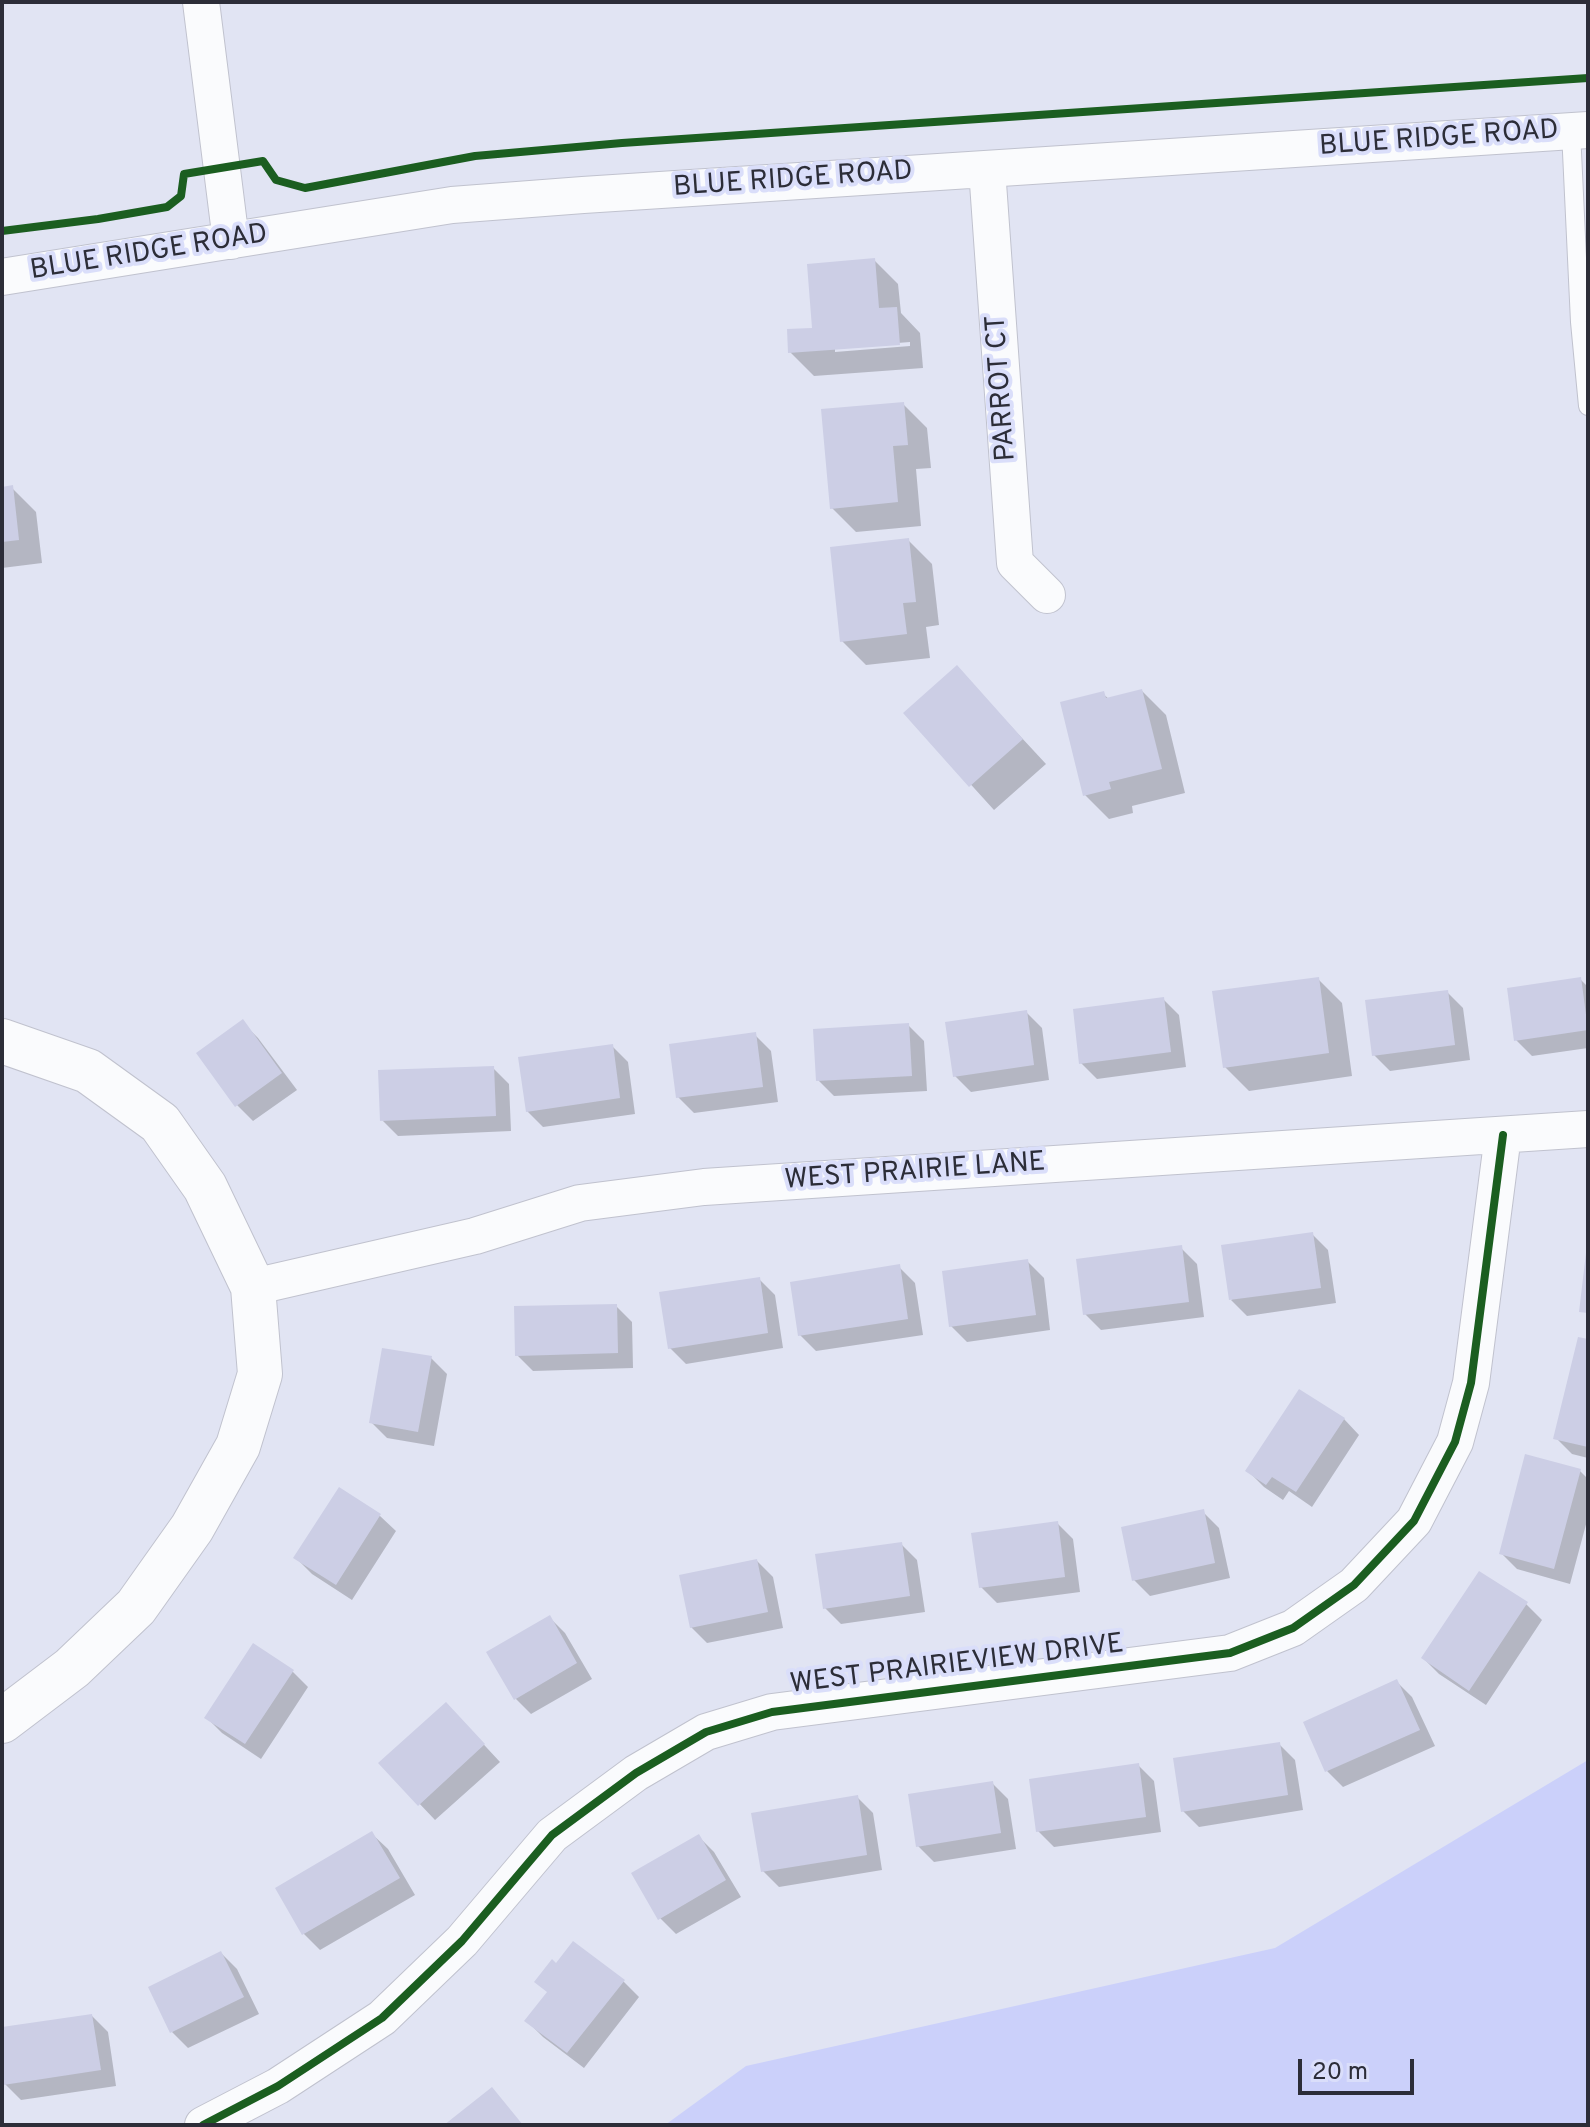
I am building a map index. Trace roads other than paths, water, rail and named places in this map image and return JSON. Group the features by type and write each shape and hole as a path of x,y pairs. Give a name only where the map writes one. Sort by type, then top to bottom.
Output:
{"street":[{"path":"201,2 231,241"},
{"name":"BLUE RIDGE ROAD","path":"2,277 452,205 1579,130"},
{"name":"PARROT CT","path":"987,169 1015,563 1047,595"},
{"path":"2,1041 88,1071 160,1123 205,1187 253,1287 260,1374 238,1446 192,1528 136,1607 72,1668 2,1721"},
{"name":"WEST PRAIRIE LANE","path":"253,1287 475,1236 580,1203 704,1187 1588,1129"},
{"name":"WEST PRAIRIEVIEW DRIVE","path":"203,2125 278,2086 382,2018 462,1941 552,1835 636,1773 706,1732 772,1712 1230,1653 1293,1628 1354,1585 1414,1521 1455,1442 1471,1383 1503,1135"}],"lane":[{"path":"1579,130 1580,322 1588,406"}]}
